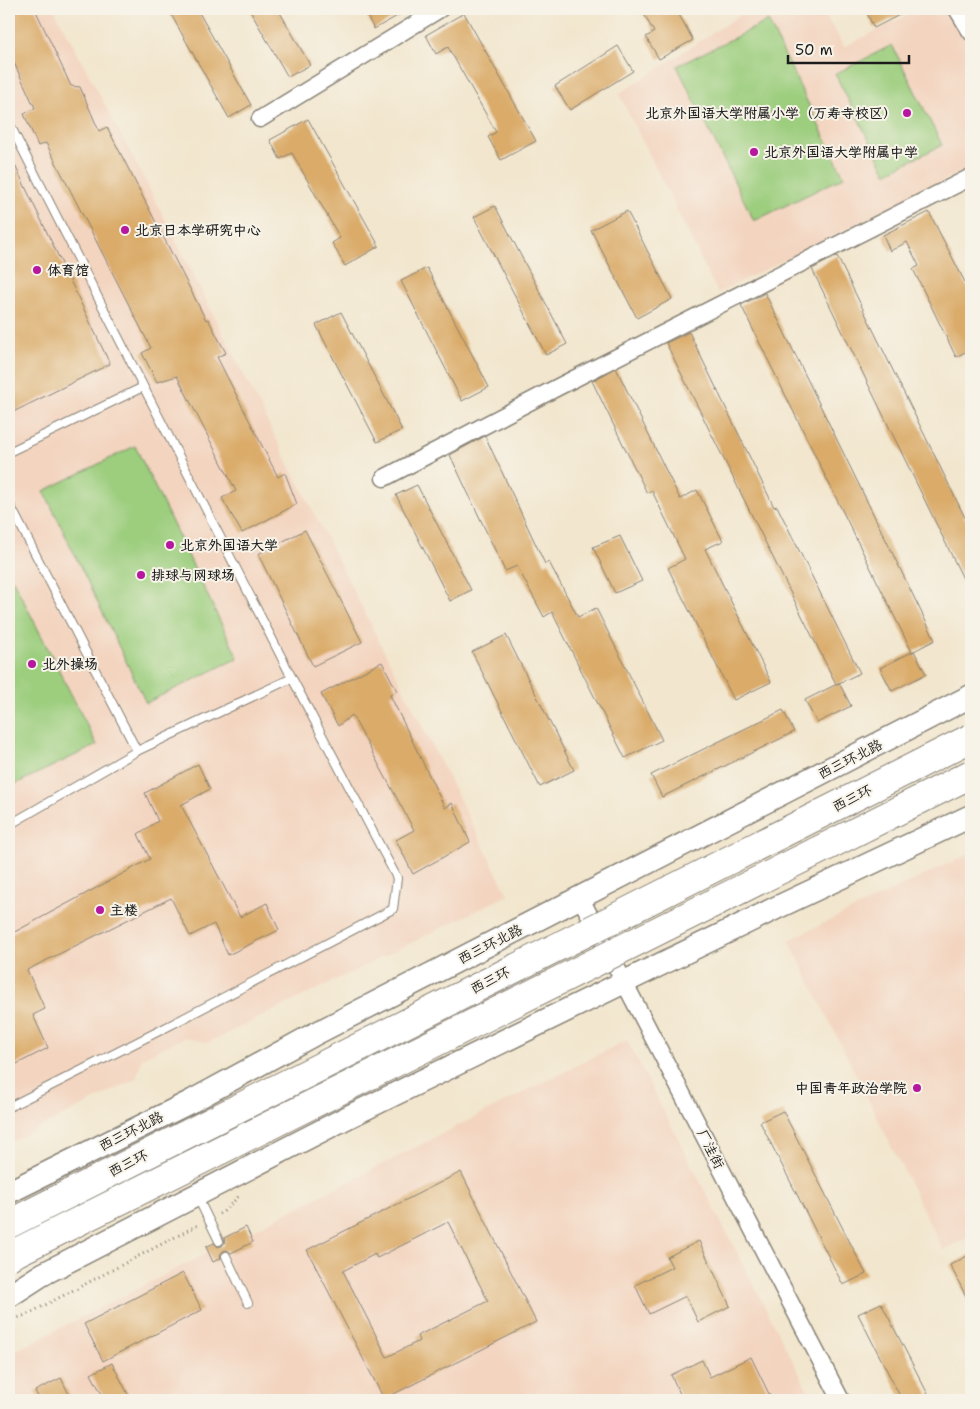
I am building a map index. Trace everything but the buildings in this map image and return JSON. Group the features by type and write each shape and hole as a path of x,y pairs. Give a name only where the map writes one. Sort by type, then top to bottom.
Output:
{"highway":[{"name":"西三环","path":"9,1224 971,738"},
{"path":"9,1256 971,774"}],"street":[{"path":"260,118 440,9"},
{"path":"957,9 971,32"},
{"path":"384,478 558,387 971,178"},
{"name":"西三环北路","path":"9,1192 192,1101 313,1035 971,696"},
{"path":"9,1296 43,1274 198,1196 350,1116 778,907 971,816"},
{"name":"厂洼街","path":"580,898 841,1400"}],"lane":[{"path":"9,123 11,135 397,878 393,909 9,1107"},
{"path":"9,452 143,387"},
{"path":"9,503 136,751"},
{"path":"9,825 136,751 292,678"},
{"path":"198,1196 219,1241"},
{"path":"226,1256 248,1303"}],"path":[{"path":"9,1321 26,1314 224,1211 244,1192"}],"shaded area":[{"name":"北京外国语大学","path":"9,9 54,9 153,196 508,895 208,1043 185,1037 142,1058 136,1079 9,1143"},
{"name":"北京外国语大学附属中学","path":"749,9 822,9 844,47 919,9 948,9 971,51 971,167 718,293 619,94"},
{"name":"中国青年政治学院","path":"971,853 971,1236 943,1250 789,940"},
{"path":"627,1040 813,1400 9,1400 9,1354"}],"green space":[{"path":"768,21 844,177 754,221 677,66"},
{"path":"892,45 942,145 886,173 835,74"},
{"name":"排球与网球场","path":"135,446 238,658 146,703 44,491"},
{"name":"北外操场","path":"13,580 97,745 9,787 9,581"}],"place":[{"name":"北京外国语大学附属小学（万寿寺校区）","path":"907,113"},
{"name":"北京外国语大学附属中学","path":"754,152"},
{"name":"北京日本学研究中心","path":"125,230"},
{"name":"体育馆","path":"37,270"},
{"name":"北京外国语大学","path":"170,545"},
{"name":"排球与网球场","path":"141,575"},
{"name":"北外操场","path":"32,664"},
{"name":"主楼","path":"100,910"},
{"name":"中国青年政治学院","path":"917,1088"}]}
